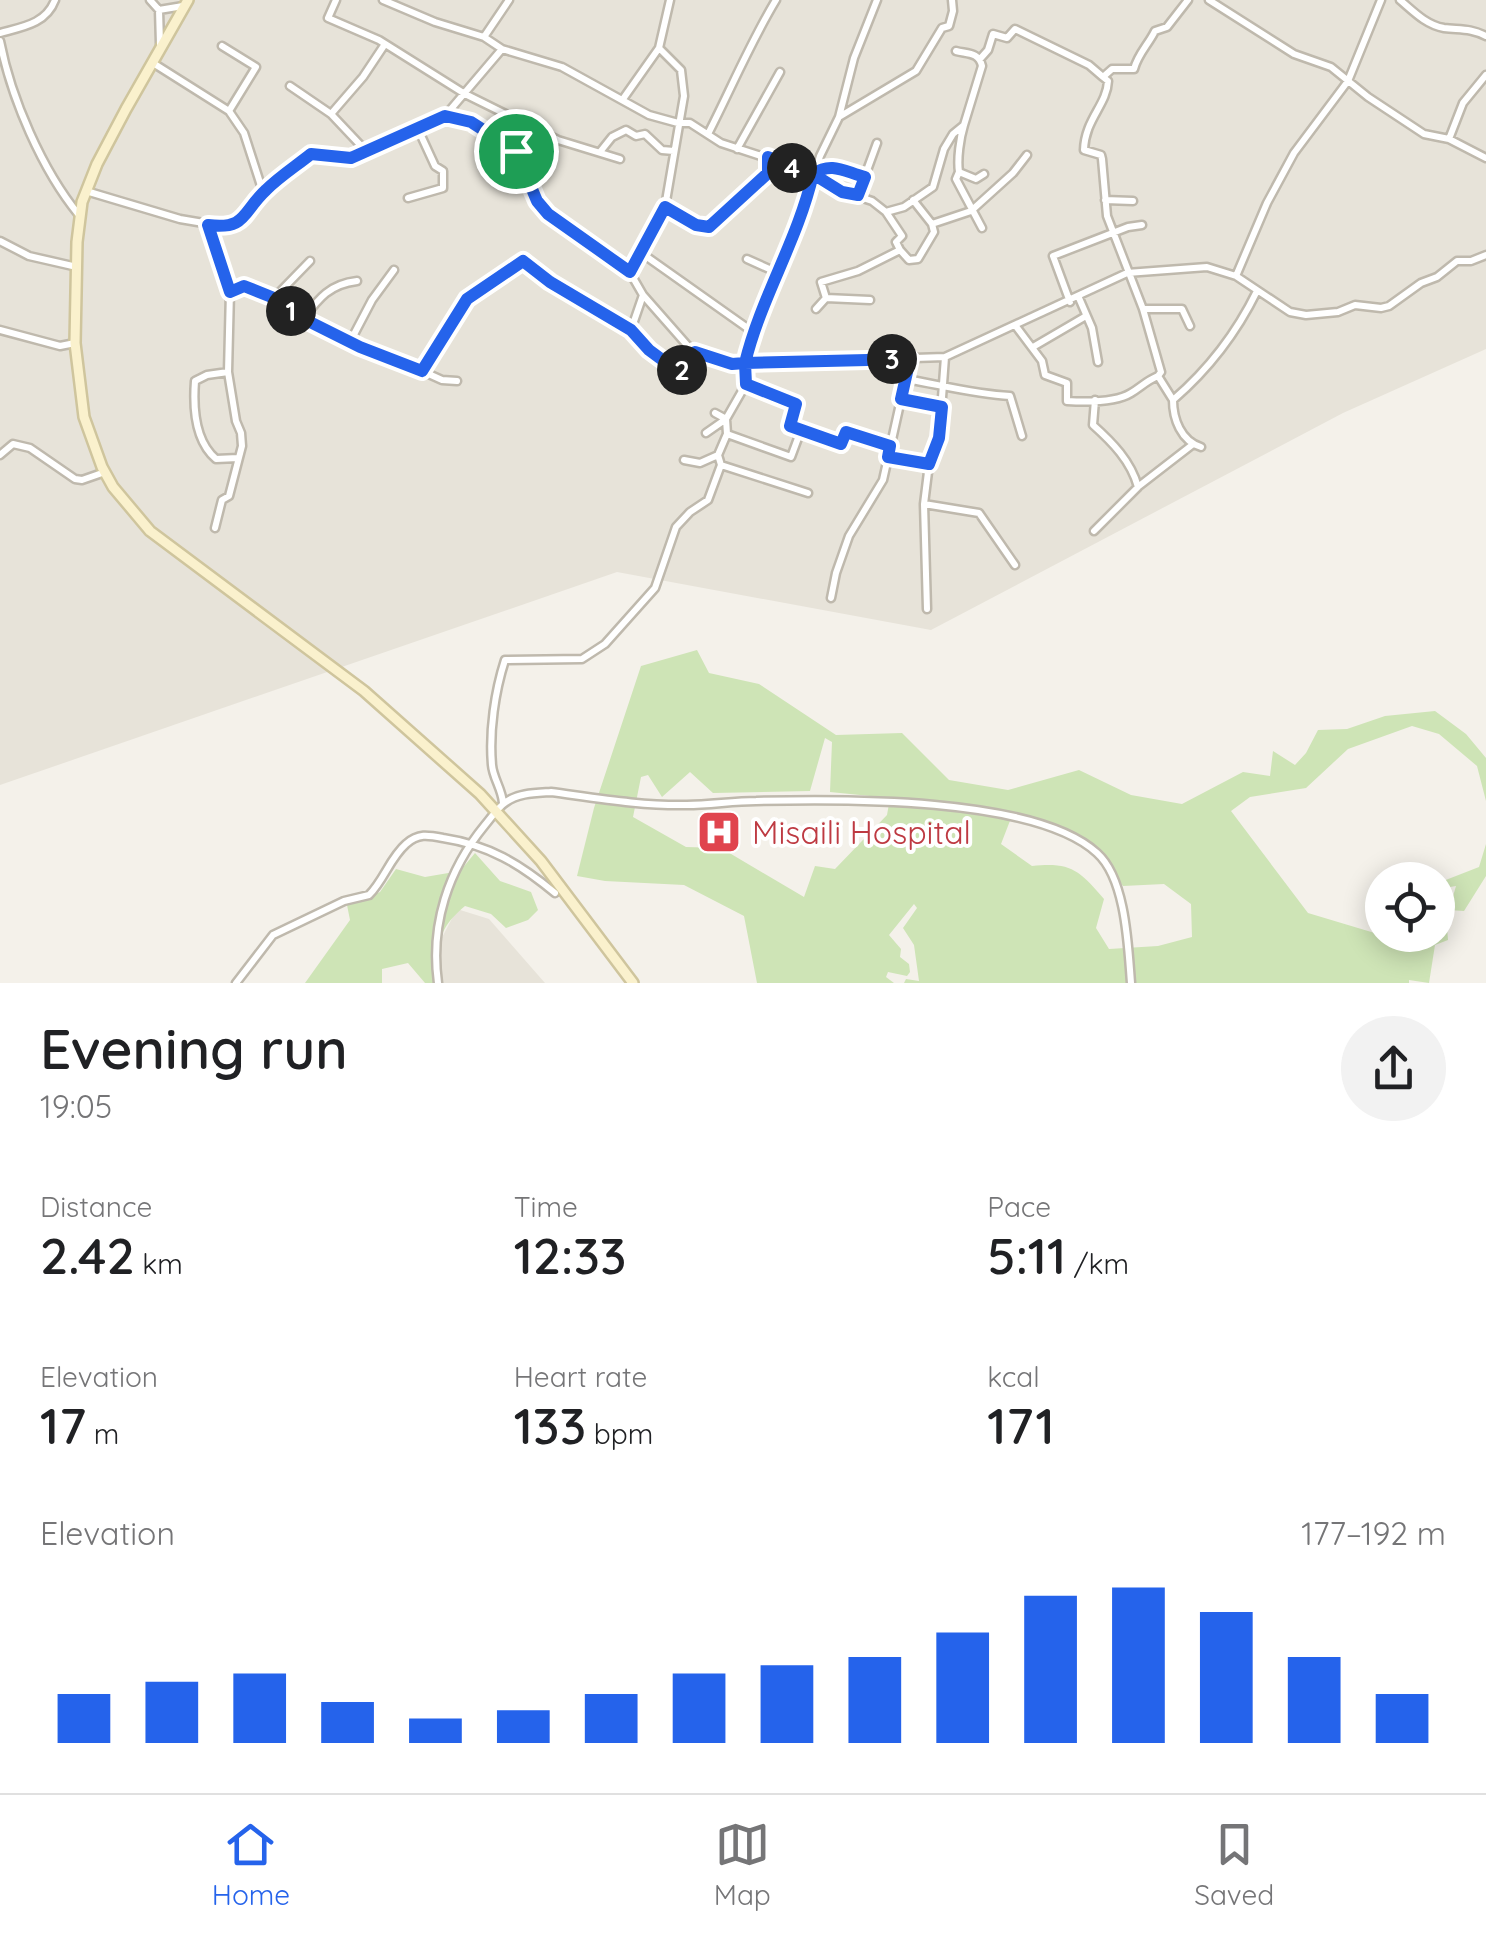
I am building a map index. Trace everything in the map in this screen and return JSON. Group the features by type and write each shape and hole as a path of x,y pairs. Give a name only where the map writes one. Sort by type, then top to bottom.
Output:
{"main road":[{"path":"186,3 104,150 80,216 76,343 84,417 105,472 150,531 364,691 465,780 541,861 634,983"}],"street":[{"path":"0,33 41,19 54,0"},
{"path":"150,0 159,10 160,50"},
{"path":"336,0 328,18 385,44 464,94 558,140 620,159"},
{"path":"384,0 502,48 562,67 660,118 690,123 737,149 813,174 842,192 858,195 886,212 902,231 896,242 909,260 918,259 934,232 913,200"},
{"path":"484,38 509,0"},
{"path":"624,100 659,48 670,0"},
{"path":"708,134 776,0"},
{"path":"706,433 726,419 746,384 745,363 752,332 800,224 813,174 839,118 844,89 876,0"},
{"path":"839,118 916,71 942,28 950,23 952,0"},
{"path":"1103,76 1112,69 1134,69 1140,52 1148,47 1156,31 1167,28 1188,0"},
{"path":"1208,0 1294,54 1331,67 1424,134 1449,139 1486,158"},
{"path":"1400,0 1432,24 1467,28 1486,36"},
{"path":"1236,276 1294,153 1348,81 1377,1"},
{"path":"159,10 186,3"},
{"path":"982,228 956,179 957,156 980,82 980,60 993,34 1007,38 1014,29 1089,65 1108,81 1108,91 1086,129 1084,150 1101,155 1113,232 1143,309 1161,372 1132,393 1114,399 1067,400 1067,383 1045,376 1042,361 1015,325"},
{"path":"0,41 6,72 29,127 59,190 80,216"},
{"path":"331,114 385,44"},
{"path":"222,46 256,67 229,111"},
{"path":"86,192 227,227 247,217 263,192 311,154 351,158 445,116 502,48"},
{"path":"630,272 665,207 684,96 682,70 659,48"},
{"path":"956,51 973,54 980,60"},
{"path":"152,63 229,111 244,132 263,192"},
{"path":"737,149 780,72"},
{"path":"1449,139 1463,102 1486,75"},
{"path":"290,86 331,114 365,150"},
{"path":"445,116 471,122 516,151 537,201 548,214 630,272 643,295 695,352 732,364 945,358 1128,273 1207,267 1236,276 1290,312 1306,315 1354,306 1381,308 1437,277 1457,261 1486,255"},
{"path":"652,140 660,118"},
{"path":"886,212 933,187 944,150 964,125"},
{"path":"408,198 443,188 443,172 435,166 418,129"},
{"path":"600,152 612,137 626,130 636,136 645,134 662,150 674,151"},
{"path":"858,195 877,143"},
{"path":"932,224 971,210 1013,173 1027,155"},
{"path":"665,207 696,225 709,227 768,173 768,157"},
{"path":"813,174 837,167 865,177"},
{"path":"959,172 976,178 984,174"},
{"path":"1105,200 1133,201"},
{"path":"208,225 230,292 228,372 242,446 229,496 222,500 215,528"},
{"path":"1070,302 1053,256 1142,225"},
{"path":"0,241 28,256 76,267"},
{"path":"826,298 821,282 858,271 900,250"},
{"path":"640,252 752,332"},
{"path":"747,259 776,272"},
{"path":"274,298 310,261"},
{"path":"422,371 467,299 523,261 550,282 631,330 649,350 680,373 695,352"},
{"path":"350,342 372,300 394,270"},
{"path":"304,319 321,296 339,283 357,280"},
{"path":"230,292 244,286 274,298 304,319 350,342 442,380 457,381"},
{"path":"1172,400 1205,372 1232,336 1257,290"},
{"path":"631,330 643,295"},
{"path":"826,298 870,300"},
{"path":"816,309 826,298"},
{"path":"1078,298 1095,339 1098,362"},
{"path":"1143,309 1182,309 1190,326"},
{"path":"1033,347 1086,316"},
{"path":"0,330 60,346 76,343"},
{"path":"927,609 924,504 929,464 939,438 945,358"},
{"path":"831,598 846,542 883,480 910,359"},
{"path":"228,372 195,381 194,404 208,452 216,459 238,458"},
{"path":"1094,531 1138,487 1197,446 1173,415 1172,400 1158,376"},
{"path":"905,379 1010,396 1022,436"},
{"path":"746,384 796,404 790,426 841,444 846,432 890,446"},
{"path":"901,399 942,407"},
{"path":"1095,400 1093,424 1135,474 1138,487"},
{"path":"715,413 726,419"},
{"path":"503,803 492,769 496,686 504,660 582,659 606,644 655,588 676,527 708,500 721,466 718,455 727,434 726,419"},
{"path":"727,434 791,457 801,430"},
{"path":"0,455 14,444 30,448 74,479 105,472"},
{"path":"684,460 700,463 718,455"},
{"path":"888,457 929,464"},
{"path":"721,466 808,493"},
{"path":"924,504 979,514 1015,564"},
{"path":"438,983 436,930 458,861 503,803 551,792 686,806 755,800 896,803 1007,815 1053,826 1099,854 1120,892 1130,983"},
{"path":"236,983 273,935 344,901 369,895 408,841 423,834 472,842 527,869 556,893"}],"shaded area":[{"path":"0,0 1486,0 1486,349 1343,413 931,630 617,572 0,785"},
{"path":"457,909 489,919 545,983 443,983 437,947"}],"green space":[{"path":"697,650 709,673 759,684 836,735 902,733 949,780 1008,790 1079,770 1131,795 1182,804 1243,772 1270,776 1273,751 1295,765 1318,730 1347,729 1385,716 1435,711 1466,734 1486,758 1486,801 1477,766 1439,734 1412,726 1348,749 1306,788 1250,797 1231,811 1308,913 1365,930 1365,952 1434,952 1429,983 904,983 906,979 919,981 914,945 903,928 917,908 914,904 889,935 901,949 900,957 909,964 910,972 907,976 888,972 886,977 894,983 757,983 744,916 684,885 577,876 594,808 641,666","holes":["825,738 832,742 830,792 890,798 887,815 835,869 815,866 804,897 721,848 686,847 633,817 641,777 648,775 662,797 690,772 713,793 810,791","1013,813 1050,823 1089,845 1123,886 1164,884 1191,904 1192,937 1158,946 1109,949 1096,928 1104,899 1088,881 1065,867 1032,866 1001,844"]},
{"path":"1486,844 1486,876 1464,911 1455,910 1455,876 1479,867"},
{"path":"475,853 500,881 531,892 538,910 528,920 506,928 491,914 465,906 443,932 443,983 425,983 408,963 382,969 382,983 305,983 350,920 347,905 380,892 396,869 425,877 460,871"}],"place":[{"name":"Misaili Hospital","path":"719,832"}],"route":[{"path":"516,151 471,122 445,116 351,158 311,154 263,192 247,217 227,227 208,225 230,292 244,286 274,298 288,310 360,347 422,371 467,299 523,261 550,282 631,330 649,350 680,373 695,352 732,364 745,363 746,384 796,404 790,426 841,444 846,432 890,446 888,457 929,464 939,438 942,407 901,399 910,359 745,363 752,332 800,224 813,174 837,167 865,177 858,195 842,192 813,174 768,157 768,173 709,227 696,225 665,207 630,272 548,214 537,201 516,151"}]}
